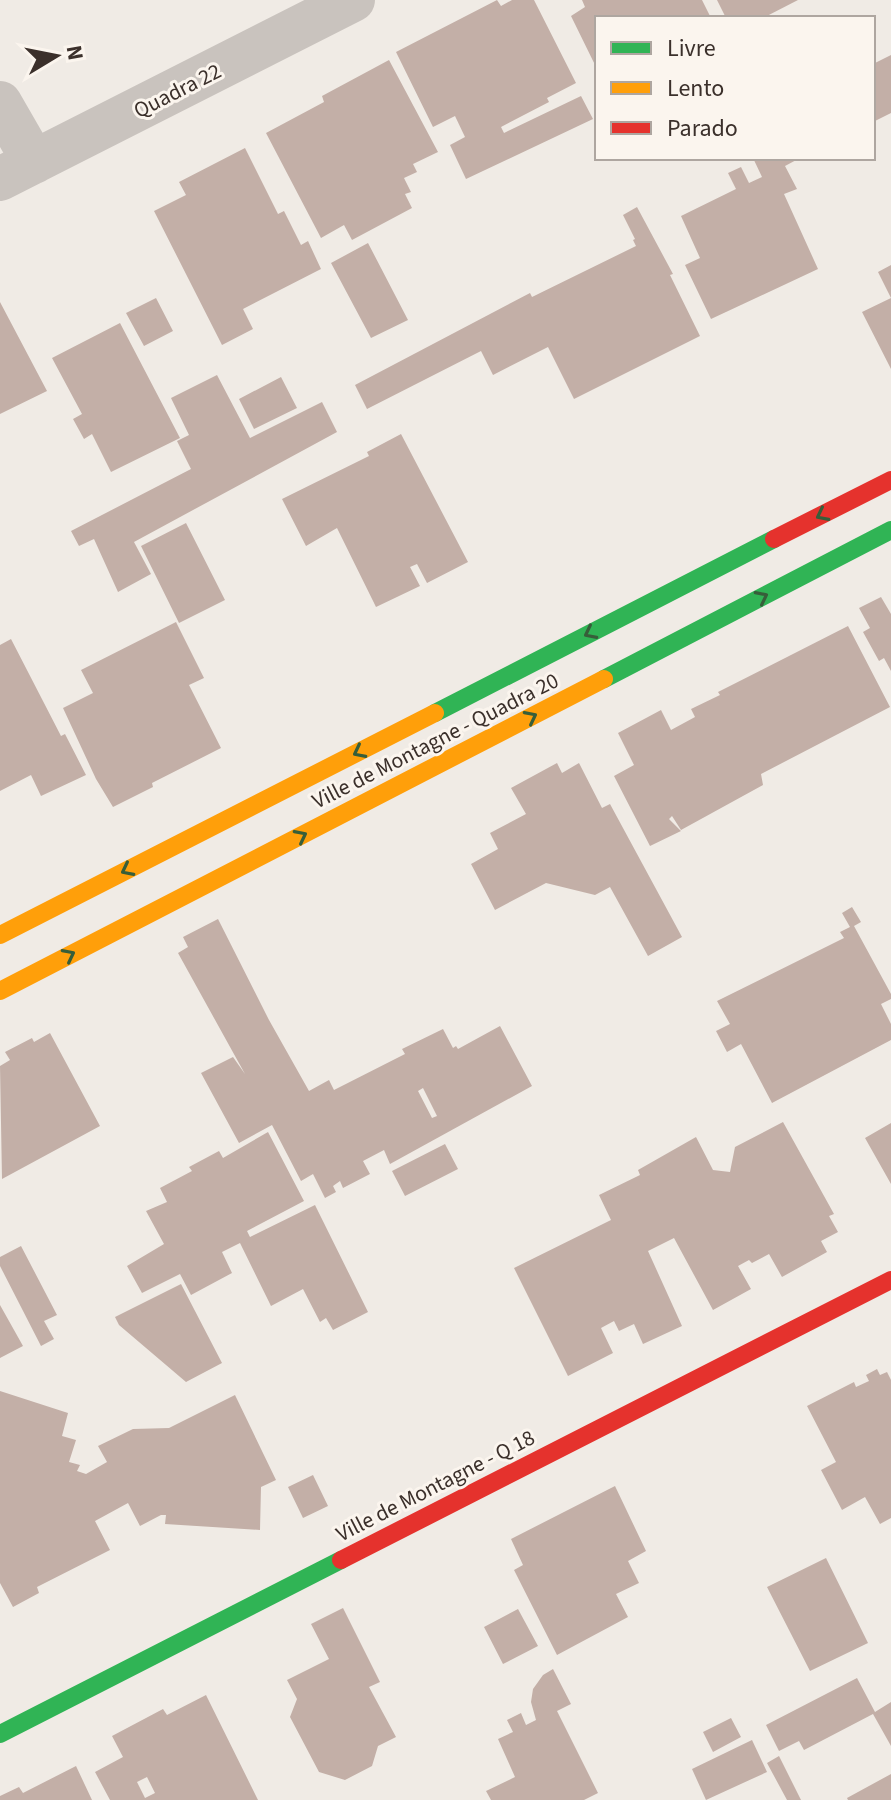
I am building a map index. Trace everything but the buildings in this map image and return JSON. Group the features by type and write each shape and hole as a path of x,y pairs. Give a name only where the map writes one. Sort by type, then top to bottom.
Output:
{"street":[{"name":"Quadra 22","path":"17,170 353,0"},
{"path":"0,103 17,170"},
{"name":"Ville de Montagne - Quadra 20","path":"0,935 891,480"},
{"name":"Ville de Montagne - Quadra 20","path":"0,991 891,530"},
{"name":"Ville de Montagne - Q 18","path":"0,1734 891,1280"}],"traffic: fast":[{"path":"604,679 891,530"},
{"path":"435,713 774,539"},
{"path":"0,1734 341,1560"}],"traffic: slow":[{"path":"0,991 604,679"},
{"path":"0,935 435,713"}],"traffic: jam":[{"path":"774,539 891,480"},
{"path":"341,1560 891,1280"}]}
